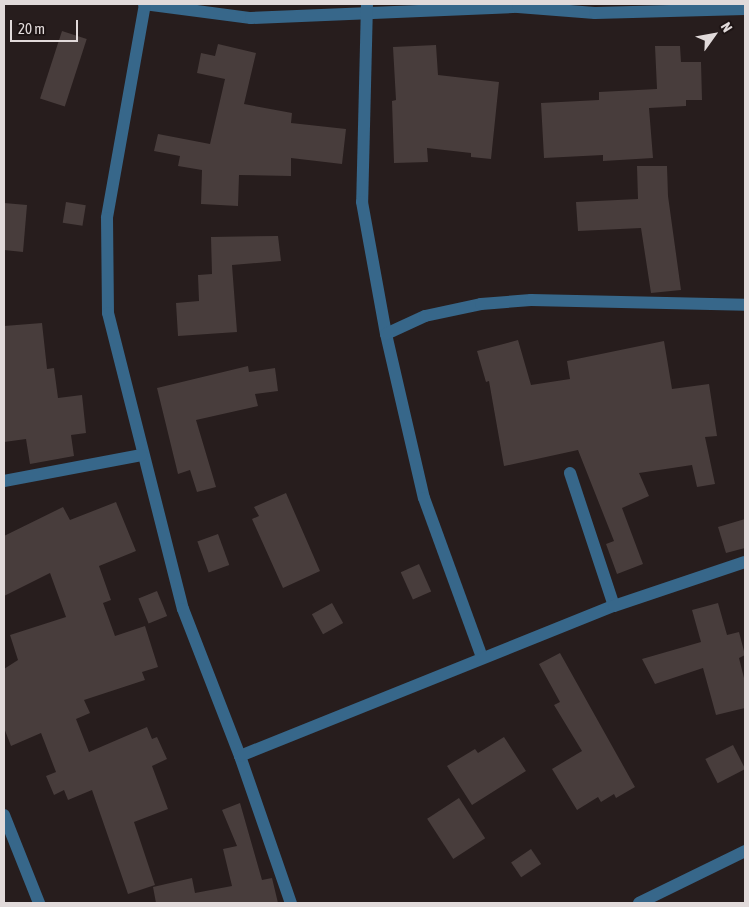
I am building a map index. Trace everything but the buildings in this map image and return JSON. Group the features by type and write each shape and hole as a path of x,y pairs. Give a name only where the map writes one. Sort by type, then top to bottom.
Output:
{"street":[{"path":"291,903 240,756 183,609 142,455 108,313 107,218 144,4 166,5 251,18 366,8 518,7 595,13 745,9"},
{"path":"366,8 362,202 386,334 424,498 482,657"},
{"path":"386,334 424,316 498,302 587,299 745,305"},
{"path":"4,481 142,455"},
{"path":"570,473 614,606"},
{"path":"240,756 482,657 614,606 745,562"},
{"path":"4,815 39,903"},
{"path":"638,903 745,851"}]}
